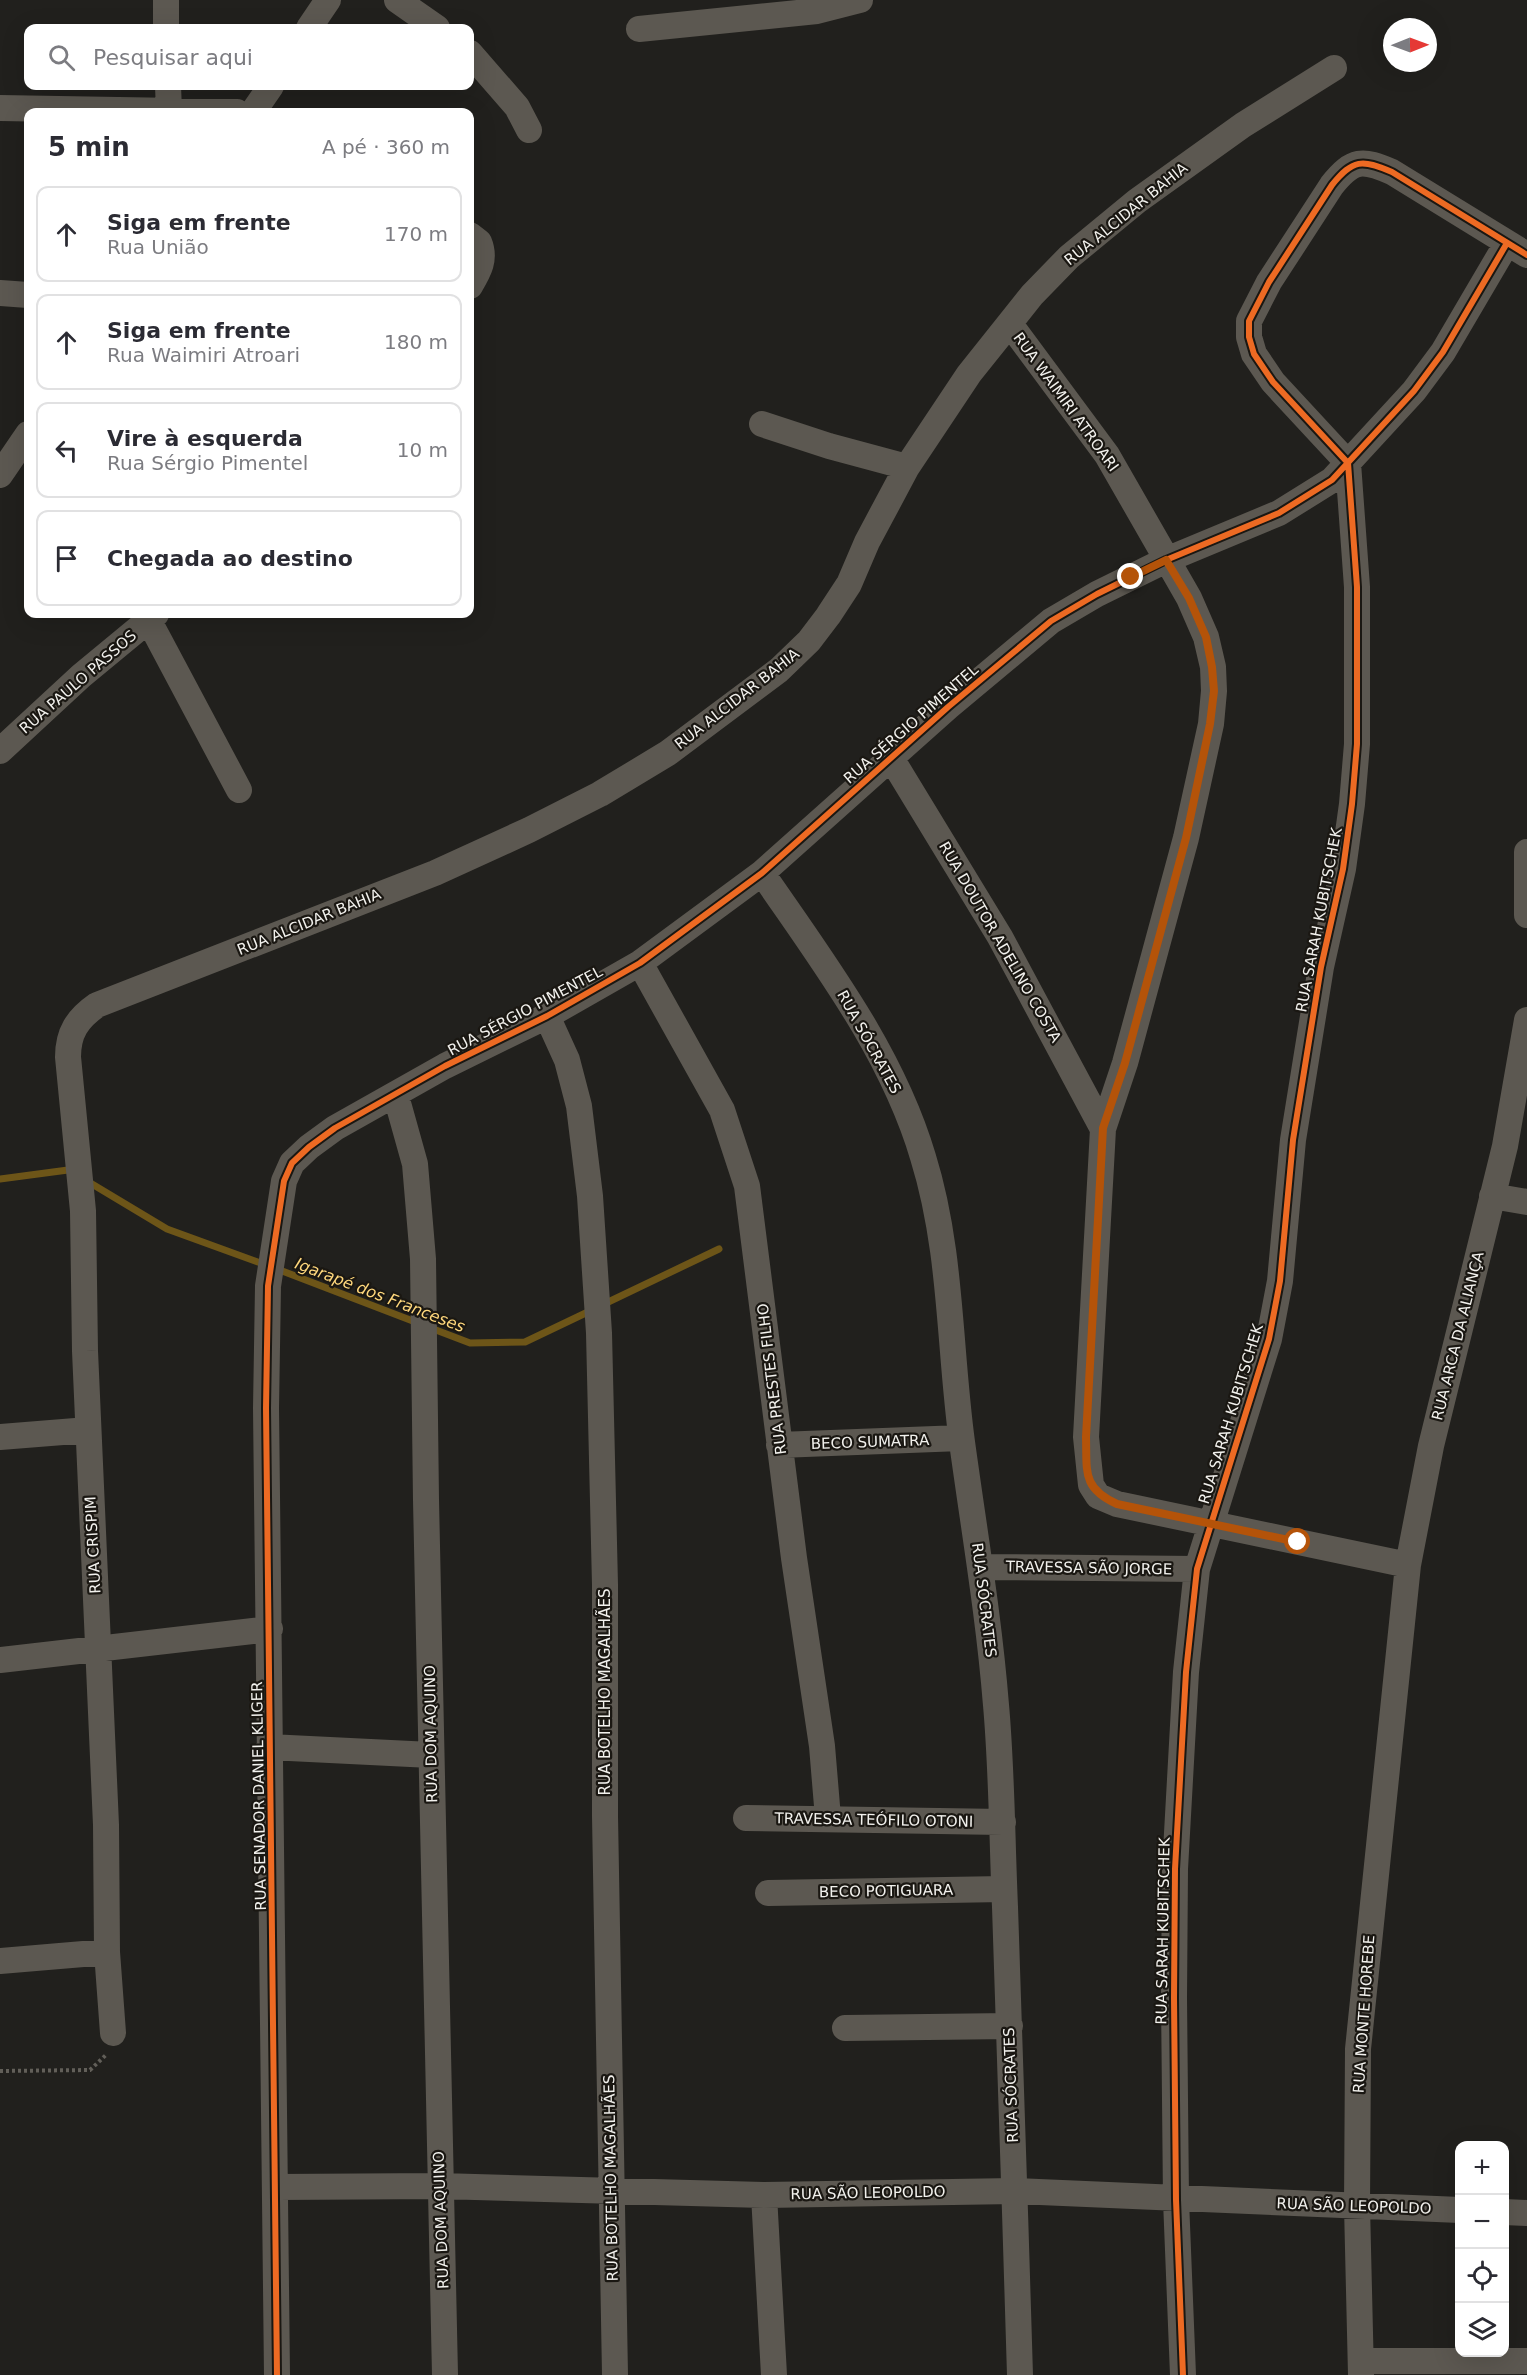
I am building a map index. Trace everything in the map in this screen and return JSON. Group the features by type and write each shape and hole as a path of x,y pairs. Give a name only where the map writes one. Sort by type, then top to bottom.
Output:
{"street":[{"path":"166,0 166,24"},
{"path":"312,24 328,0"},
{"path":"397,0 431,24"},
{"path":"639,29 751,10 817,11 860,0"},
{"path":"474,58 517,107 529,130"},
{"name":"RUA ALCIDAR BAHIA","path":"68,1057 68,1039 75,1025 83,1015 97,1005 435,873 590,799 668,753 779,670 809,641 849,584 867,542 907,467 969,374 1032,295 1069,257 1137,201 1243,125 1335,68"},
{"path":"256,108 268,90"},
{"path":"0,108 168,98 217,108"},
{"path":"1348,464 1273,382 1254,354 1249,337 1249,321 1256,304 1332,185 1344,170 1356,162 1374,164 1392,172 1517,249"},
{"path":"474,238 479,242 482,258 480,270 474,280"},
{"name":"RUA SÉRGIO PIMENTEL","path":"284,1181 292,1164 309,1147 335,1128 445,1066 547,1016 640,963 762,873 948,706 1051,621 1097,594 1166,560 1279,513 1332,480 1414,391 1517,249"},
{"path":"0,292 24,295"},
{"name":"RUA WAIMIRI ATROARI","path":"1010,324 1107,455 1189,598 1206,637 1214,691 1210,724 1186,838 1125,1063 1103,1128 1086,1437 1091,1485 1098,1496 1117,1504 1408,1565"},
{"path":"762,424 829,446 907,467"},
{"path":"0,475 24,440"},
{"name":"RUA SARAH KUBITSCHEK","path":"1183,2375 1176,2200 1175,1869 1186,1672 1197,1569 1269,1340 1280,1281 1293,1140 1304,1065 1352,804 1358,657 1354,516 1348,464"},
{"name":"RUA PAULO PASSOS","path":"0,751 81,676 150,618"},
{"path":"153,618 238,790"},
{"name":"RUA DOUTOR ADELINO COSTA","path":"891,758 1000,937 1103,1128"},
{"path":"1527,852 1527,915"},
{"name":"RUA SÓCRATES","path":"762,873 842,992 880,1055 907,1112 924,1158 948,1284 961,1438 981,1567 996,1705 1003,1822 1020,2375"},
{"name":"RUA PRESTES FILHO","path":"640,963 722,1110 736,1147 750,1209 779,1445 822,1746 828,1818"},
{"name":"RUA BOTELHO MAGALHÃES","path":"547,1016 567,1060 579,1106 590,1196 599,1333 605,1585 604,1816 615,2375"},
{"name":"RUA ARCA DA ALIANÇA","path":"1399,1654 1408,1565 1431,1446 1505,1146 1527,1020"},
{"name":"RUA CRISPIM","path":"68,1057 83,1211 88,1430 106,1825 107,1952 113,2033"},
{"name":"RUA DOM AQUINO","path":"396,1095 408,1132 420,1206 446,2375"},
{"name":"RUA SENADOR DANIEL KLIGER","path":"277,2375 277,2187 266,1419 268,1286 284,1181"},
{"path":"1492,1196 1527,1202"},
{"path":"0,1437 88,1430"},
{"name":"BECO SUMATRA","path":"779,1445 961,1438"},
{"name":"TRAVESSA SÃO JORGE","path":"981,1567 1197,1569"},
{"path":"0,1660 270,1629"},
{"name":"RUA MONTE HOREBE","path":"1361,2368 1357,2206 1358,2049 1364,1968 1380,1849 1399,1654"},
{"path":"269,1747 431,1755"},
{"name":"TRAVESSA TEÓFILO OTONI","path":"746,1818 1003,1822"},
{"name":"BECO POTIGUARA","path":"768,1893 1004,1889"},
{"path":"0,1961 107,1952"},
{"path":"845,2028 1010,2026"},
{"name":"RUA SÃO LEOPOLDO","path":"277,2187 440,2186 764,2195 1015,2191 1176,2200 1455,2210"},
{"path":"764,2195 774,2375"},
{"path":"1509,2212 1527,2212"},
{"path":"1361,2368 1527,2361"}],"path":[{"path":"0,2072 90,2070 110,2048 113,2033"}],"waterway":[{"name":"Igarapé dos Franceses","path":"0,1179 68,1170 72,1172"},
{"name":"Igarapé dos Franceses","path":"87,1181 167,1229 266,1265"},
{"name":"Igarapé dos Franceses","path":"602,1305 719,1249"},
{"name":"Igarapé dos Franceses","path":"277,1269 418,1323"},
{"name":"Igarapé dos Franceses","path":"428,1327 470,1343 525,1342 592,1310"}],"cycle path":[{"path":"1183,2375 1176,2200 1174,1998 1175,1869 1186,1672 1197,1569 1269,1339 1280,1281 1293,1140 1321,967 1343,869 1357,744 1357,587 1348,463 1273,382 1254,354 1249,337 1249,321 1269,282 1332,185 1346,170 1359,164 1373,165 1392,172 1527,255"},
{"path":"277,2375 266,1408 268,1286 284,1181 292,1163 335,1128 445,1066 547,1016 640,963 762,873 948,707 1051,621 1097,594 1166,560 1279,513 1332,480 1414,391 1443,352 1507,243"}],"route":[{"path":"1131,577 1166,560 1189,598 1206,637 1214,691 1210,724 1186,838 1125,1063 1103,1128 1095,1307 1086,1437 1088,1471 1091,1485 1098,1496 1117,1504 1298,1542"}]}
